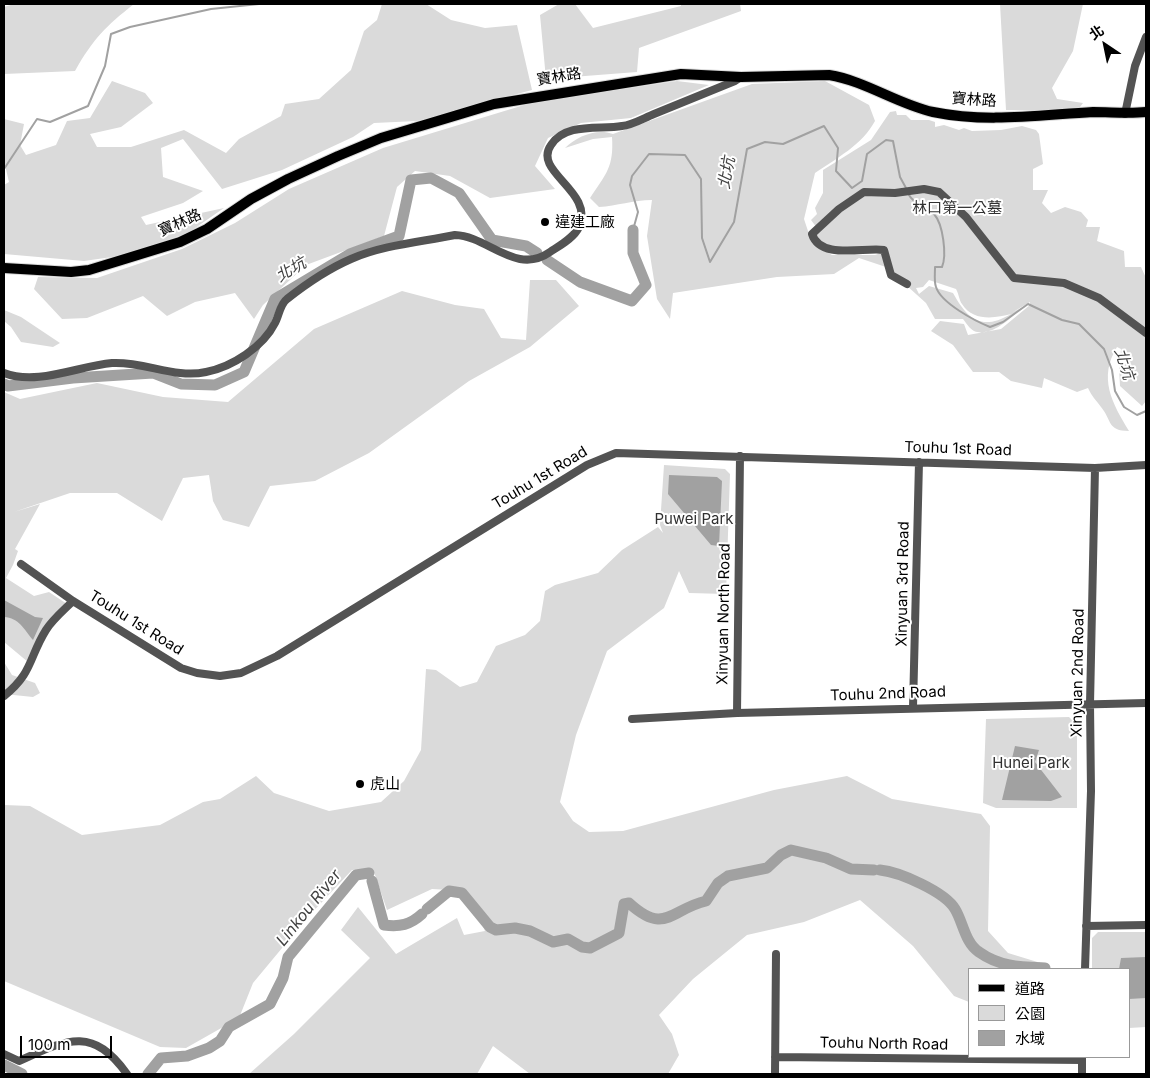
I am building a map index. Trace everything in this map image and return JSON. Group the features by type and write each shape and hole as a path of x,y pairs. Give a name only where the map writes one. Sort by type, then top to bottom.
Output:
{"main road":[{"name":"寶林路","path":"4,268 71,272 89,270 180,242 207,229 251,199 288,179 381,138 494,104 666,76 741,77 815,74 850,78 913,106 959,117 1029,118 1095,112 1125,114 1146,112"}],"street":[{"path":"1125,114 1135,66 1146,37"},
{"path":"4,373 13,377 45,376 113,363 139,365 185,374 207,372 236,360 262,343 275,324 284,301 314,280 351,259 455,235 465,235 513,259 527,260 544,256 568,240 578,228 583,210 577,198 551,167 547,155 551,145 556,140 561,136 592,126 623,126 735,82 741,77"},
{"path":"907,284 891,275 884,250 846,251 820,246 815,242 812,234 839,209 864,192 924,189 939,192 991,246 1014,278 1064,283 1091,294 1127,317 1146,333"},
{"name":"Touhu 1st Road","path":"21,564 73,601 181,668 197,674 220,676 241,673 277,656 600,458 616,453 632,452 1095,468 1146,465"},
{"name":"Xinyuan North Road","path":"737,713 740,456"},
{"name":"Xinyuan 3rd Road","path":"913,707 919,462"},
{"name":"Xinyuan 2nd Road","path":"1085,968 1091,791 1090,704 1095,468"},
{"path":"4,696 16,686 29,670 46,630 73,601"},
{"name":"Touhu 2nd Road","path":"632,719 737,713 913,707 1146,703"},
{"path":"1086,926 1146,925"},
{"path":"775,1074 776,954"},
{"path":"4,1054 19,1061 63,1041 99,1044 127,1074"},
{"name":"Touhu North Road","path":"775,1057 968,1058"},
{"path":"1082,1058 1082,1074"}],"green space":[{"path":"14,4 134,4 101,34 75,71 4,74 4,7"},
{"path":"382,4 426,4 451,20 485,28 517,25 532,90 417,121 374,123 353,137 282,170 222,189 183,139 161,148 163,177 203,191 183,203 141,217 146,225 224,208 188,233 119,256 84,261 4,254 4,185 9,182 4,161 4,119 24,124 20,145 26,155 56,145 67,121 90,118 112,81 145,93 153,103 121,127 90,134 97,147 131,147 184,130 226,153 239,139 281,116 285,104 319,99 351,70 364,31 377,20"},
{"path":"559,4 575,4 593,28 681,6 681,4 740,4 741,11 639,48 637,72 546,79 540,15"},
{"path":"1000,4 1083,4 1073,51 1052,88 1057,99 1083,103 1077,111 1006,110"},
{"path":"677,81 709,85 631,118 581,123 548,138 535,166 555,189 490,198 450,176 415,171 397,187 384,236 306,265 263,305 254,319 235,293 195,302 167,316 143,296 87,318 62,319 34,289 38,277 97,278 182,249 235,223 289,189 383,148 534,102"},
{"name":"林口第一公墓","path":"825,81 869,105 875,121 870,130 856,144 815,173 804,219 812,243 832,255 875,255 881,253 824,247 815,234 817,228 811,220 817,214 815,208 823,193 823,170 871,140 890,112 896,111 897,115 906,115 911,120 935,122 935,127 944,125 959,130 964,128 972,131 1001,130 1022,126 1036,130 1039,134 1043,164 1033,169 1033,190 1048,190 1042,203 1051,213 1065,207 1081,212 1088,220 1086,227 1100,227 1097,241 1124,251 1125,267 1141,267 1146,278 1146,401 1142,406 1120,386 1119,367 1121,349 1117,347 1108,369 1108,380 1113,400 1129,431 1122,431 1113,427 1088,388 1077,392 1044,378 1042,388 1011,381 999,372 973,372 953,345 931,331 940,321 964,324 968,335 986,332 974,331 963,319 935,319 926,303 886,267 859,258 834,274 777,277 673,293 670,319 657,299 647,236 652,200 599,207 590,198 608,170 612,156 612,137 593,139 565,148 575,140 588,134 607,132 613,134 752,84","holes":["929,280 956,289 960,301 972,314 985,317 999,317 1011,314 992,322 984,322 970,316 953,293 929,286 919,294 916,288 923,287","1030,302 1030,305 1001,329 988,331 994,329 1023,307 1013,312"]},
{"path":"530,280 556,280 579,306 530,347 469,381 369,453 315,481 270,486 249,527 223,520 213,501 209,475 183,478 162,521 117,493 70,493 14,512 40,504 15,549 18,551 6,578 34,596 49,592 70,606 55,620 28,662 4,642 4,392 20,399 97,383 163,397 228,402 314,329 402,291 455,305 484,309 501,338 526,340"},
{"path":"4,310 21,317 60,343 53,347 21,342 11,327 4,321"},
{"name":"Puwei Park","path":"664,465 725,469 730,474 726,594 689,593 679,571 664,608 607,651 576,735 560,802 573,821 589,832 623,831 774,790 847,776 892,799 981,814 990,826 988,931 1008,953 1044,964 1049,968 968,968 968,1002 954,996 913,946 860,900 804,922 747,935 693,979 659,1015 672,1034 679,1055 668,1074 530,1074 493,1046 477,1074 249,1074 294,1034 370,958 341,930 358,907 396,954 457,918 464,935 485,931 467,891 432,889 387,910 373,869 352,870 307,918 253,983 239,1018 186,1048 160,1047 4,981 4,805 30,806 82,835 160,825 203,802 220,799 256,776 274,793 329,811 381,802 404,781 421,750 426,669 436,670 460,687 477,682 496,646 525,635 540,621 545,591 555,585 598,573 622,550 658,527 663,533 660,525"},
{"path":"4,662 12,675 35,683 40,693 33,697 4,694"},
{"name":"Hunei Park","path":"1069,717 1077,725 1077,808 996,808 983,803 986,719"},
{"path":"1098,932 1146,932 1146,1027 1130,1028 1130,968 1092,968 1092,938"}],"water":[{"path":"669,475 717,477 722,481 719,546 711,545 668,494"},
{"path":"4,600 35,617 43,618 33,640 14,619 4,617"},
{"path":"1015,746 1039,750 1035,762 1062,797 1051,801 1002,800"},
{"path":"1146,957 1146,998 1130,999 1130,968 1119,968 1121,958"}],"waterway":[{"path":"4,169 37,119 50,122 88,106 105,66 111,34 130,27 211,9 259,4"},
{"name":"北坑","path":"633,230 638,212 630,185 632,176 649,154 685,155 701,179 702,238 710,262 734,222 747,149 765,142 783,144 824,126 838,148 836,171 852,188 862,181 867,154 886,140 893,141 900,177 906,188"},
{"name":"北坑","path":"4,384 8,386 73,378 153,373 181,384 215,385 244,372 275,299 350,254 399,236 411,180 431,178 459,193 492,240 526,246 537,253"},
{"name":"北坑","path":"909,195 914,201 934,214 940,225 944,255 942,267 935,267 935,280 936,287 944,299 968,316 990,327 1003,322 1028,304 1062,320 1079,324 1104,349 1112,370 1115,391 1124,407 1137,415 1146,411"},
{"name":"北坑","path":"547,260 580,282 632,301 646,285 633,253 633,230"},
{"name":"Linkou River","path":"427,909 449,891 462,893 490,927 496,930 515,928 530,931 553,942 568,939 582,947 590,948 619,933 624,904 629,903 641,913 651,918 660,919 668,917 706,901 718,883 728,876 767,868 781,855 791,850 826,858 851,869 874,870"},
{"name":"Linkou River","path":"880,870 910,879 942,896 958,914 970,943 987,957 1011,965 1045,968"},
{"name":"Linkou River","path":"148,1074 161,1058 187,1056 209,1048 220,1041 229,1027 270,1004 283,978 288,957 356,875 369,873"},
{"name":"Linkou River","path":"372,881 384,925 395,926 404,924 413,921 422,914"},
{"name":"Linkou River","path":"4,1065 22,1074"}],"place":[{"name":"違建工廠","path":"545,222"},
{"name":"虎山","path":"360,784"}]}
